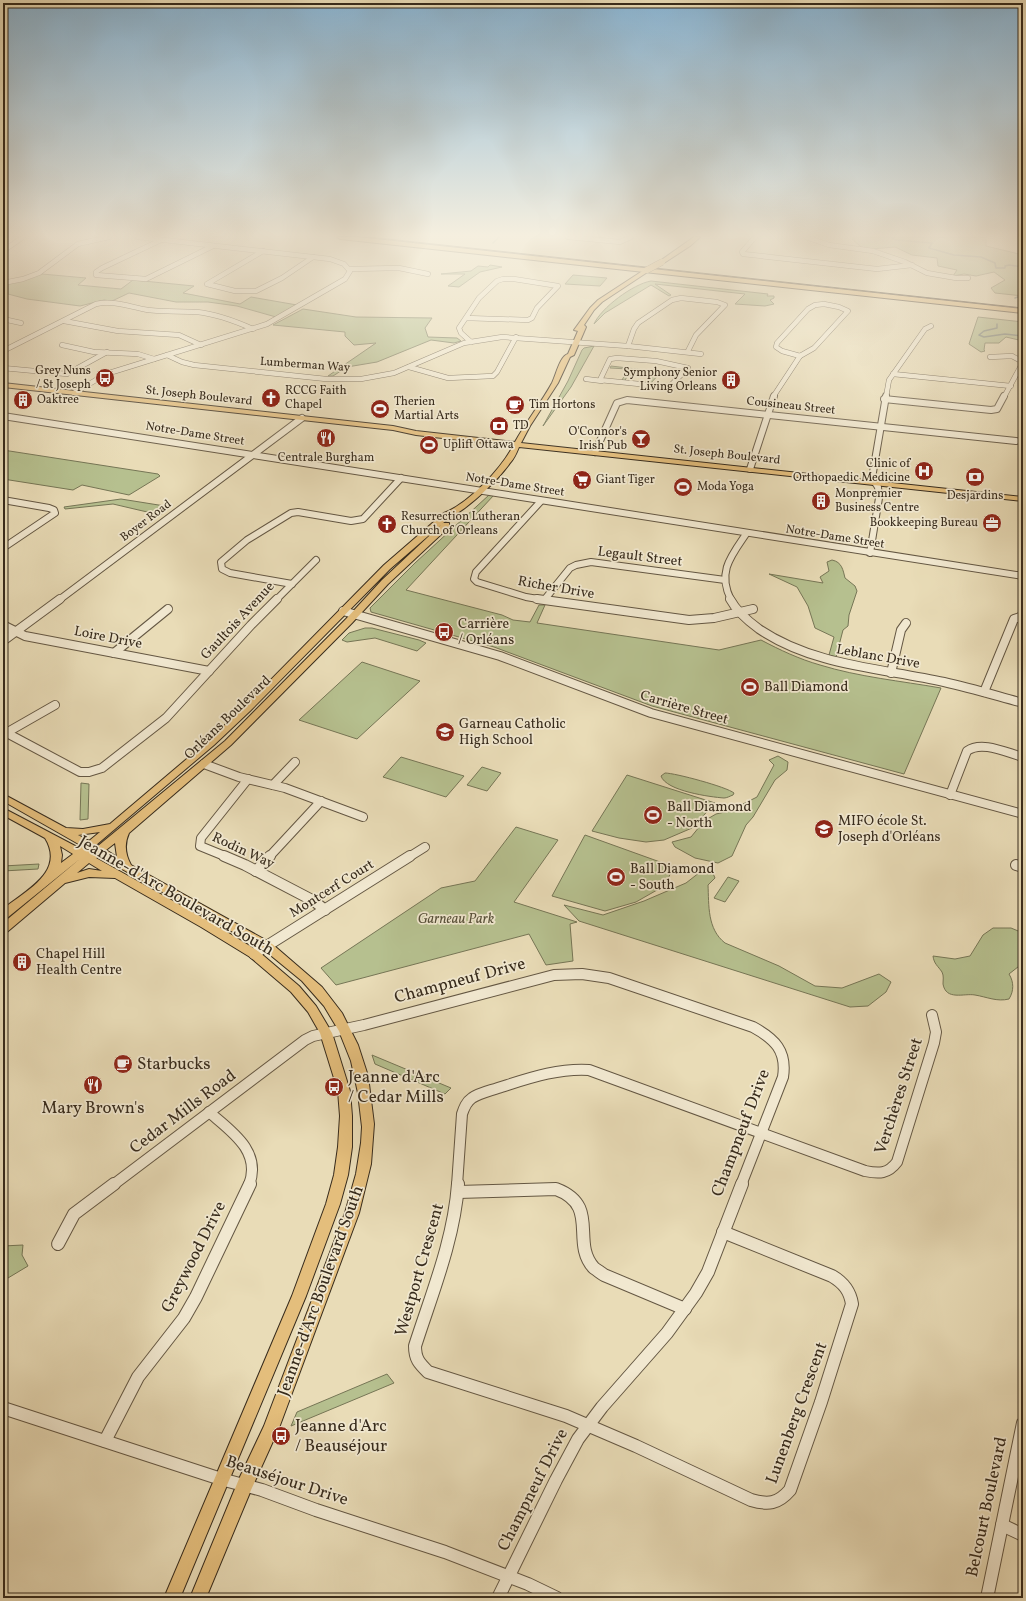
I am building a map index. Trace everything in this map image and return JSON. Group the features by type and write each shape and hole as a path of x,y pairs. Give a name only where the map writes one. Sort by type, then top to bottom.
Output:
{"main road":[{"name":"Orléans Boulevard","path":"120,828 230,726 387,567 447,516 457,511 508,462 549,394 567,356 571,355 574,342 583,327 581,326 590,312"},
{"name":"St. Joseph Boulevard","path":"3,385 393,428 416,433 519,442 574,451 595,452 1023,499"},
{"name":"Orléans Boulevard","path":"3,915 54,880 204,764 228,743 385,582 455,517 457,511"},
{"name":"Jeanne-d'Arc Boulevard South","path":"3,797 267,946 306,978 318,991 345,1029 355,1053 365,1088 368,1131 362,1176 352,1213 320,1302 271,1428 245,1485 198,1598"},
{"name":"Jeanne-d'Arc Boulevard South","path":"3,811 205,924 254,954 295,989 306,1001 326,1033 344,1091 346,1116 345,1147 341,1175 333,1204 299,1296 172,1598"},
{"path":"59,828 83,832 120,828 119,848 122,858 129,868"},
{"path":"49,836 56,848 58,856 54,880 89,873 100,873 121,877"},
{"name":"Orléans Boulevard","path":"3,929 54,880"}],"street":[{"path":"3,351 81,312"},
{"path":"176,312 211,314 234,320 253,329"},
{"path":"74,393 106,374 253,329 277,319 289,312"},
{"path":"471,312 460,326 460,331 462,335 471,342"},
{"path":"466,318 528,320 532,318 535,312"},
{"path":"628,346 634,328 638,323 655,312"},
{"path":"688,351 696,335 719,312"},
{"path":"800,356 782,351 776,347 777,343 805,312"},
{"path":"750,469 773,397 800,356 814,348 847,312"},
{"path":"3,319 21,323"},
{"path":"64,321 118,331 174,334 187,338 201,345"},
{"path":"870,553 879,498 878,487 872,478 884,399 889,380 925,329 930,326"},
{"name":"Lumberman Way","path":"167,355 194,366 337,379 361,379 384,376 471,342 496,338 618,345 688,351 701,354"},
{"path":"409,367 432,375 448,378 493,376 497,372 516,338"},
{"path":"62,345 94,352 138,354 154,359"},
{"path":"602,381 600,379 618,345"},
{"path":"656,361 660,349"},
{"path":"3,368 67,374 107,352"},
{"path":"884,399 994,410 999,407 1023,362 1014,358 999,356 990,357"},
{"path":"586,379 669,386 688,368 656,361 612,358"},
{"path":"893,374 1011,386"},
{"name":"Cousineau Street","path":"595,452 615,408 619,402 624,400 1016,441"},
{"name":"Notre-Dame Street","path":"3,416 254,454 746,534 1023,576"},
{"name":"Boyer Road","path":"3,641 302,418"},
{"name":"Gaultois Avenue","path":"292,584 230,573 222,569 221,562 247,540 290,513 298,512 351,521 363,519 402,478"},
{"path":"3,500 49,508 54,510 55,513 3,548"},
{"name":"Richer Drive","path":"541,501 476,572 474,579 483,585 545,600 689,620 714,618 739,613"},
{"name":"Leblanc Drive","path":"746,534 728,562 725,580 727,592 739,613 770,636 807,654 837,663 943,682 1023,703"},
{"path":"3,541 12,542"},
{"path":"292,584 316,560"},
{"name":"Legault Street","path":"545,600 570,568 576,565 591,562 725,580"},
{"name":"Gaultois Avenue","path":"5,732 80,772 95,771 102,768 166,718 292,584"},
{"path":"114,653 168,609"},
{"path":"739,613 753,609"},
{"name":"Carrière Street","path":"343,611 498,655 651,713 1023,814"},
{"path":"984,692 1014,619 1023,616"},
{"path":"891,673 901,630 906,623"},
{"name":"Loire Drive","path":"3,625 25,636 209,671"},
{"path":"5,732 54,705"},
{"path":"950,795 967,751 972,747 982,747 1023,757"},
{"path":"273,785 295,762"},
{"path":"204,764 248,779 273,785 363,817"},
{"name":"Rodin Way","path":"248,779 206,830 199,842 200,846 256,870 314,901 325,910"},
{"path":"256,870 321,801"},
{"name":"Montcerf Court","path":"254,954 425,847"},
{"name":"Champneuf Drive","path":"345,1029 554,975 577,972 598,975 753,1027 764,1032 773,1040 784,1058 786,1067 783,1077 722,1232 708,1272 698,1291 685,1309 587,1426 572,1449 498,1598"},
{"name":"Verchères Street","path":"761,1134 865,1171 876,1173 890,1171 897,1162 934,1043 936,1032 932,1015"},
{"name":"Cedar Mills Road","path":"58,1244 74,1214 305,1040 345,1029"},
{"name":"Westport Crescent","path":"587,1426 568,1417 517,1399 428,1372 415,1356 415,1346 441,1267 456,1208 462,1114 464,1106 469,1099 477,1095 558,1071 580,1069 598,1073 761,1134"},
{"name":"Greywood Drive","path":"105,1441 138,1377 184,1318 193,1302 250,1183 253,1173 247,1146 209,1112"},
{"path":"458,1192 556,1189 571,1195 576,1200 581,1211 586,1252 588,1260 593,1268 604,1275 685,1309"},
{"name":"Lunenberg Crescent","path":"587,1426 652,1454 751,1500 764,1504 776,1503 790,1490 821,1402 850,1312 852,1304 850,1295 846,1286 832,1276 722,1232"},
{"name":"Beauséjour Drive","path":"3,1408 221,1479 245,1485 445,1552 509,1576 557,1598"},
{"name":"Belcourt Boulevard","path":"987,1598 1023,1423"},
{"path":"1002,1525 1023,1535"}],"green space":[{"path":"257,312 285,312 276,317"},
{"path":"298,312 321,312 356,317 432,318 425,328 428,337 457,338 461,341 454,343 431,340 377,362 347,367 333,376 328,376 376,343 354,345 345,336 345,332 273,325"},
{"path":"602,312 607,312 594,324"},
{"path":"978,317 1023,322 1023,341 1006,337 999,343 985,343 985,351 981,352 969,344"},
{"path":"594,346 571,387 543,426 568,381 582,350 584,348"},
{"path":"611,366 661,372 650,384 647,384 650,377 628,375 624,382 621,382 628,369 610,368"},
{"path":"3,450 158,474 160,476 129,495 82,485 73,490 3,479"},
{"path":"489,495 494,495 406,590 502,615 513,620 530,622 539,605 545,605 537,623 719,650 761,640 782,651 812,663 865,676 941,688 904,774 652,706 494,647 371,612 370,608 415,563"},
{"path":"121,499 171,507 160,515 113,504 65,509 64,507"},
{"path":"832,560 840,564 845,578 855,586 857,591 849,615 848,626 843,630 836,657 829,655 834,637 815,628 808,606 797,587 769,574 823,583 820,577 829,571 827,562"},
{"path":"365,628 372,628 426,643 417,651 375,638 347,642 342,640 349,633"},
{"path":"362,662 420,681 357,739 299,720"},
{"path":"778,756 788,762 787,770 775,780 753,817 746,825 732,856 718,863 695,858 675,847 672,842 691,837 704,821 716,814 729,811 757,797 774,765 769,760"},
{"path":"401,757 464,776 446,797 383,777"},
{"path":"482,767 501,773 487,791 467,785"},
{"path":"665,773 679,775 722,787 734,793 733,795 724,798 689,792 671,786 661,776"},
{"name":"Ball Diamond - North","path":"627,775 715,803 692,828 664,840 646,842 619,838 592,831"},
{"path":"81,783 89,784 88,819 80,820"},
{"name":"Garneau Park","path":"516,827 558,840 514,902 577,922 570,924 573,961 546,965 529,934 336,985 321,968 441,888 475,881"},
{"name":"Ball Diamond - South","path":"585,835 674,867 664,886 636,902 605,911 552,896"},
{"path":"39,864 38,869 3,871 3,866"},
{"path":"704,869 712,871 715,878 708,885 710,916 715,931 725,943 779,966 815,986 842,988 879,974 891,982 886,992 868,1006 850,1007 579,921 564,905 603,915 644,901 686,883"},
{"path":"728,877 739,881 725,902 714,898"},
{"path":"993,928 1011,928 1023,933 1023,963 1009,974 1013,986 1009,999 996,1000 975,995 956,995 948,993 943,984 943,974 935,963 933,956 955,959 970,956 983,935"},
{"path":"372,1055 451,1088 445,1094 375,1064"},
{"path":"23,1245 22,1255 28,1266 3,1281 3,1246"},
{"path":"387,1374 394,1383 291,1426 297,1412"}],"waterway":[{"path":"997,324 997,328 984,331 979,335 984,337 1005,334 1023,336"}],"place":[{"name":"Grey Nuns / St Joseph","path":"105,378"},
{"name":"Symphony Senior Living Orleans","path":"731,380"},
{"name":"RCCG Faith Chapel","path":"271,398"},
{"name":"Oaktree","path":"23,400"},
{"name":"Tim Hortons","path":"515,405"},
{"name":"Therien Martial Arts","path":"380,409"},
{"name":"TD","path":"499,426"},
{"name":"Centrale Burgham","path":"326,438"},
{"name":"O'Connor's Irish Pub","path":"641,439"},
{"name":"Uplift Ottawa","path":"429,445"},
{"name":"Clinic of Orthopaedic Medicine","path":"924,471"},
{"name":"Desjardins","path":"975,477"},
{"name":"Giant Tiger","path":"582,480"},
{"name":"Moda Yoga","path":"683,487"},
{"name":"Monpremier Business Centre","path":"821,501"},
{"name":"Bookkeeping Bureau","path":"992,523"},
{"name":"Resurrection Lutheran Church of Orleans","path":"387,524"},
{"name":"Carrière / Orléans","path":"444,632"},
{"name":"Ball Diamond","path":"750,687"},
{"name":"Garneau Catholic High School","path":"445,732"},
{"name":"Ball Diamond - North","path":"653,815"},
{"name":"MIFO école St. Joseph d'Orléans","path":"824,829"},
{"name":"Ball Diamond - South","path":"616,877"},
{"name":"Chapel Hill Health Centre","path":"22,962"},
{"name":"Starbucks","path":"123,1064"},
{"name":"Mary Brown's","path":"93,1085"},
{"name":"Jeanne d'Arc / Cedar Mills","path":"334,1087"},
{"name":"Jeanne d'Arc / Beauséjour","path":"281,1436"}]}
